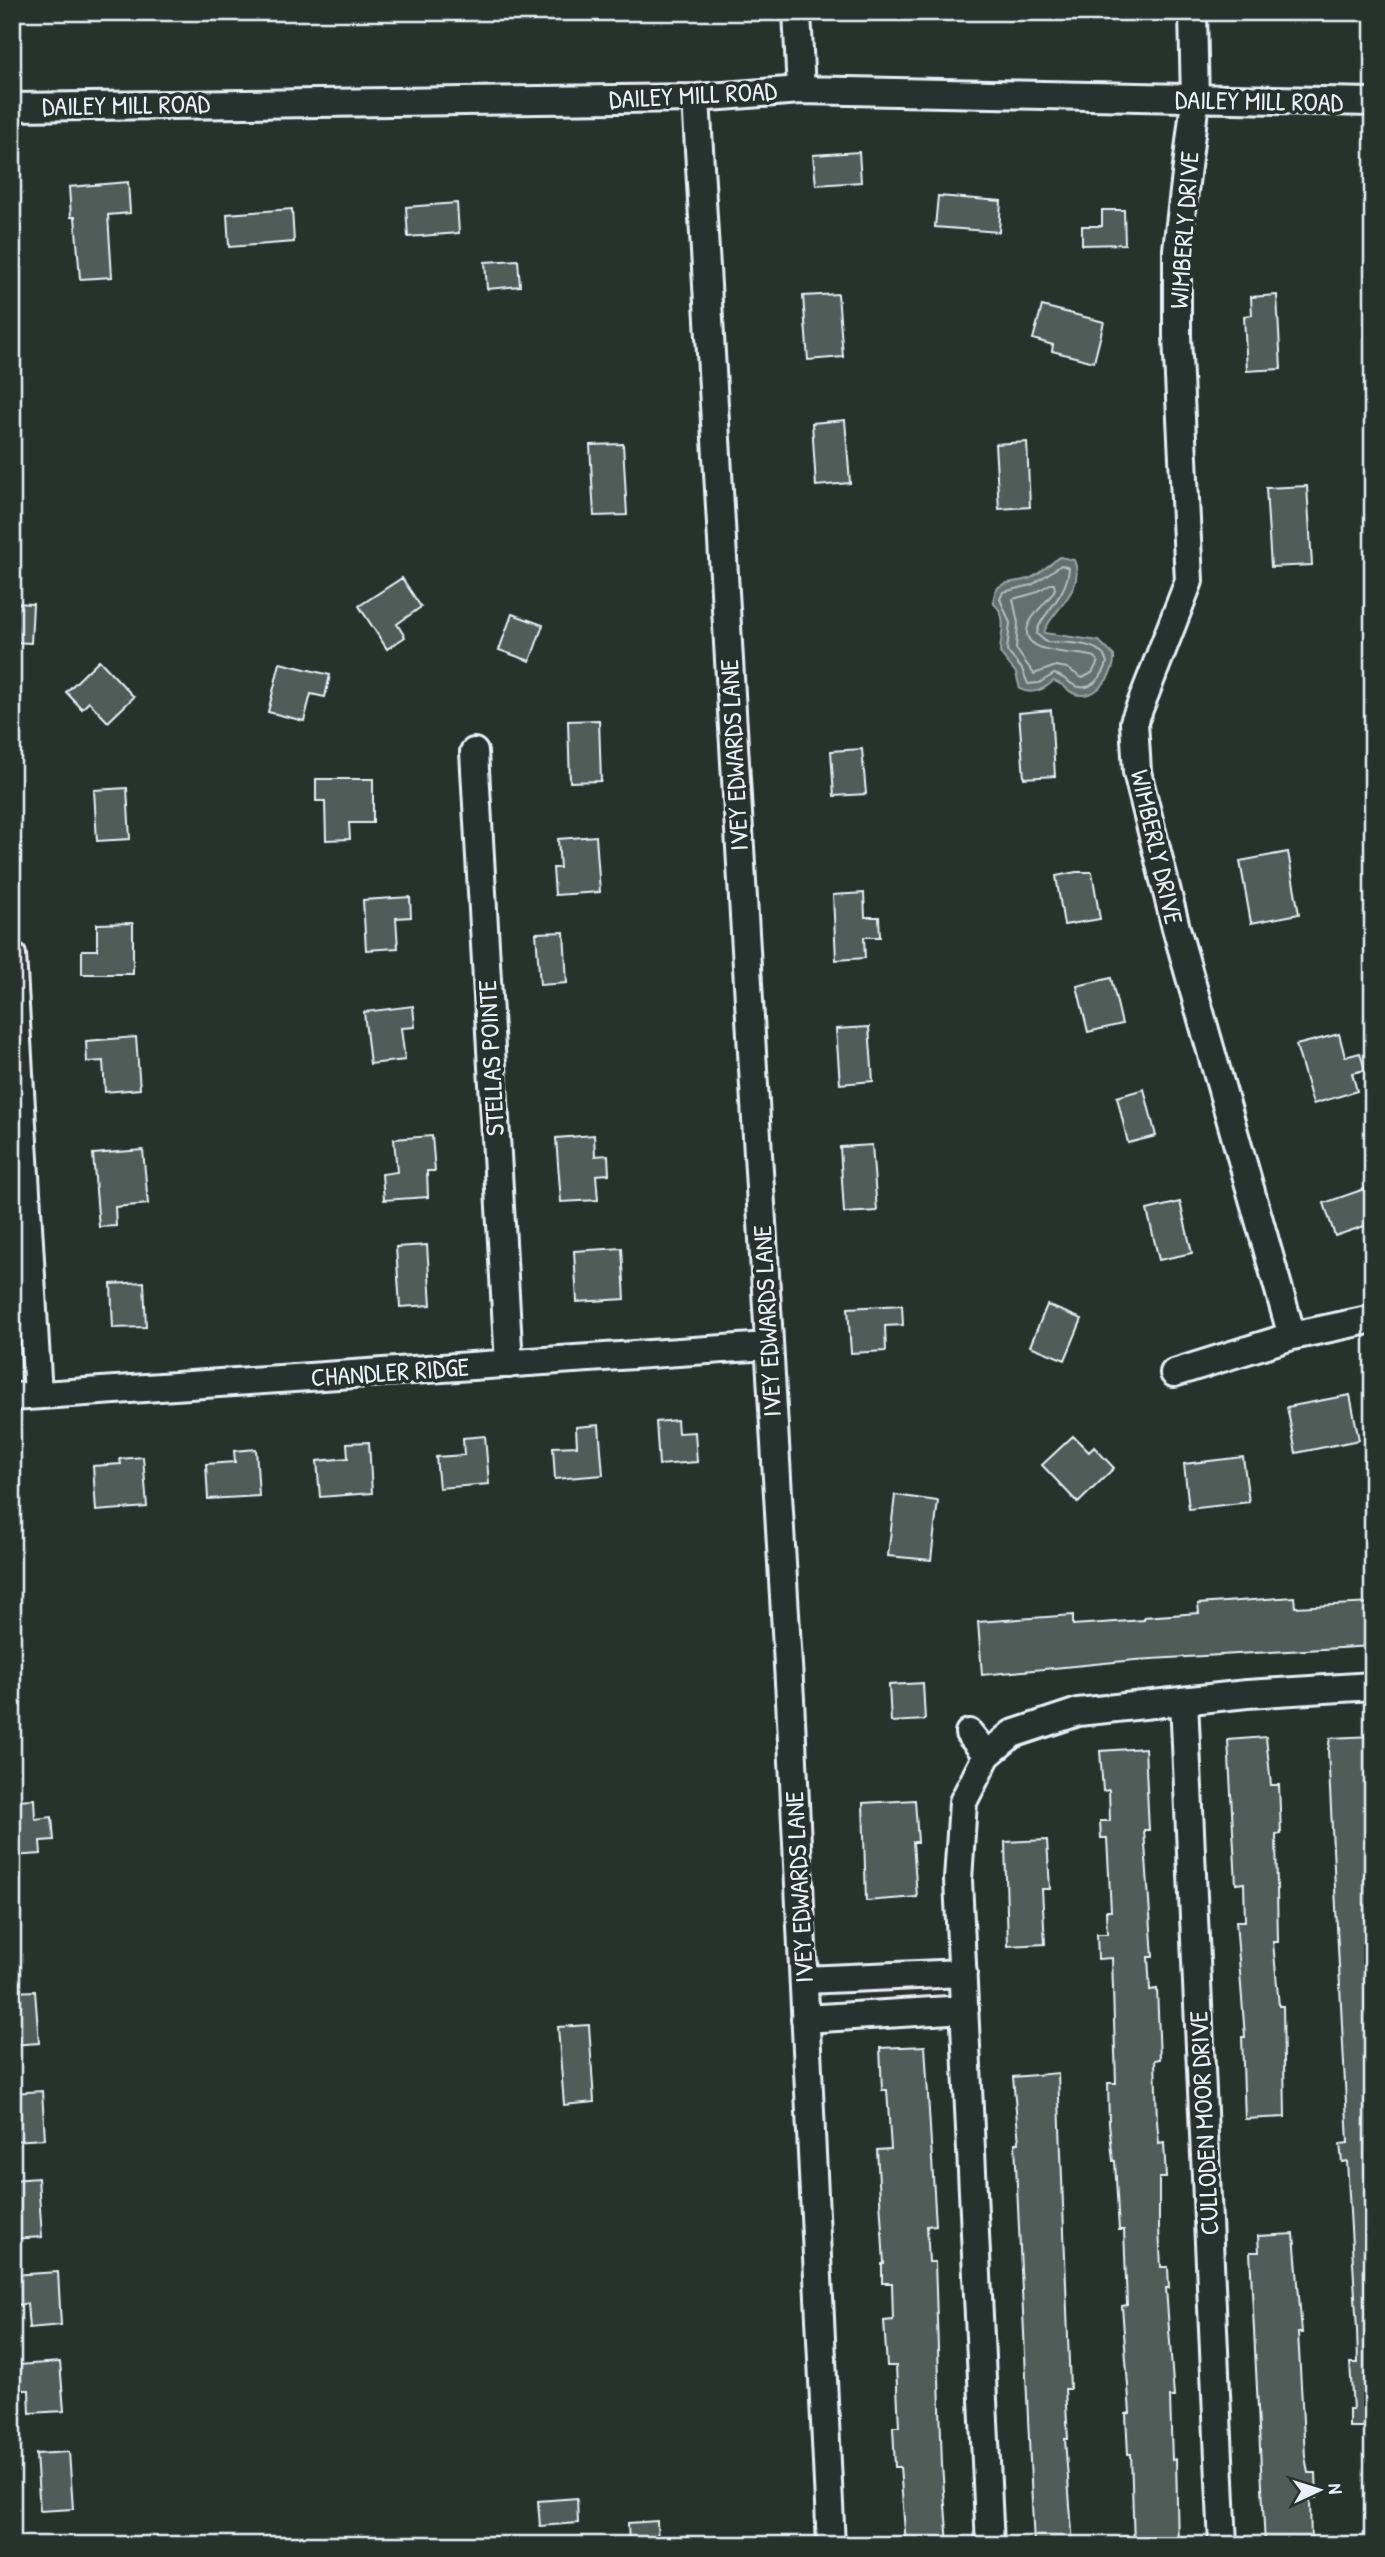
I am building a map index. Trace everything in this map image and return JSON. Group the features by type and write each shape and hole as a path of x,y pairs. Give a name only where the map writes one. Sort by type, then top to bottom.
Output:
{"street":[{"path":"797,12 801,90"},
{"name":"WIMBERLY DRIVE","path":"1193,12 1195,101 1177,249 1177,336 1189,581 1135,722 1137,772 1176,928 1292,1336"},
{"name":"DAILEY MILL ROAD","path":"12,107 696,98 801,90 1373,103"},
{"name":"IVEY EDWARDS LANE","path":"696,98 804,1980 831,2545"},
{"name":"STELLAS POINTE","path":"474,752 509,1364"},
{"path":"12,955 25,1396"},
{"path":"1174,1373 1292,1336 1373,1319"},
{"name":"CHANDLER RIDGE","path":"25,1396 768,1346"},
{"path":"990,2545 958,1880 962,1802 987,1755 1012,1734 1079,1712 1373,1686"},
{"name":"CULLODEN MOOR DRIVE","path":"1184,1701 1223,2545"},
{"path":"969,1733 987,1755"},
{"path":"804,1980 963,1973"},
{"path":"806,2019 965,2009"}],"water":[{"path":"1060,557 1074,560 1076,582 1044,633 1099,641 1114,656 1107,679 1096,691 1089,694 1073,693 1053,681 1038,691 1020,689 1016,673 1000,653 1003,627 1001,614 994,604 997,590 1005,583 1031,578"}],"building":[{"path":"859,152 861,182 816,185 813,155"},
{"path":"128,182 130,213 108,215 112,277 80,279 75,217 71,217 69,187"},
{"path":"938,196 1001,201 999,232 935,227"},
{"path":"457,203 459,233 408,237 406,207"},
{"path":"292,209 294,242 229,247 227,214"},
{"path":"1102,210 1124,210 1125,244 1082,245 1082,226 1102,226"},
{"path":"518,260 520,286 487,289 485,262"},
{"path":"838,294 843,357 808,360 803,296"},
{"path":"1277,295 1281,369 1247,371 1244,316 1252,315 1251,297"},
{"path":"1042,306 1104,322 1094,362 1052,351 1053,345 1033,339"},
{"path":"845,420 850,483 816,486 812,423"},
{"path":"1027,442 1030,507 999,509 995,444"},
{"path":"623,444 627,515 594,516 590,445"},
{"path":"1307,486 1312,565 1271,567 1266,488"},
{"path":"402,578 421,607 397,624 405,637 387,649 359,606"},
{"path":"12,603 33,604 31,643 12,642"},
{"path":"512,614 543,625 530,661 499,650"},
{"path":"99,660 134,697 108,722 89,702 82,709 66,692"},
{"path":"280,663 330,675 325,697 311,694 304,721 268,712"},
{"path":"1051,710 1055,776 1024,778 1019,713"},
{"path":"599,720 601,781 570,782 568,721"},
{"path":"862,749 866,794 834,796 831,751"},
{"path":"316,779 373,779 373,823 349,823 350,839 326,840 325,801 316,801"},
{"path":"127,788 130,839 97,841 94,790"},
{"path":"596,836 600,892 555,895 553,868 560,868 558,839"},
{"path":"1288,852 1299,914 1251,923 1240,861"},
{"path":"1092,872 1100,919 1064,925 1056,876"},
{"path":"864,893 865,917 879,917 880,937 864,937 865,958 836,960 833,895"},
{"path":"410,897 411,917 396,918 398,948 366,950 363,900"},
{"path":"133,923 133,974 82,974 82,950 97,950 97,924"},
{"path":"564,932 567,983 540,985 536,933"},
{"path":"1111,978 1122,1024 1088,1032 1077,986"},
{"path":"413,1006 415,1027 401,1028 405,1060 370,1064 364,1012"},
{"path":"869,1027 873,1081 840,1084 836,1029"},
{"path":"1339,1034 1345,1057 1360,1053 1365,1070 1352,1073 1357,1091 1313,1104 1296,1045"},
{"path":"136,1037 140,1089 105,1092 103,1061 87,1062 86,1041"},
{"path":"1144,1089 1156,1136 1128,1143 1117,1097"},
{"path":"594,1135 595,1156 608,1155 609,1174 596,1175 598,1200 561,1202 556,1138"},
{"path":"432,1136 435,1171 427,1171 428,1197 384,1200 382,1174 397,1172 394,1139"},
{"path":"872,1145 877,1211 844,1213 840,1147"},
{"path":"143,1150 148,1204 115,1207 116,1226 99,1227 93,1154"},
{"path":"1373,1186 1373,1223 1335,1236 1324,1203"},
{"path":"1180,1202 1192,1253 1159,1260 1147,1210"},
{"path":"427,1245 431,1305 400,1307 396,1247"},
{"path":"622,1248 625,1299 577,1302 574,1251"},
{"path":"144,1282 146,1327 113,1328 111,1284"},
{"path":"902,1305 903,1325 885,1326 886,1351 851,1353 848,1308"},
{"path":"1047,1305 1082,1319 1065,1360 1030,1346"},
{"path":"1350,1395 1359,1440 1296,1453 1287,1407"},
{"path":"677,1420 678,1433 695,1432 697,1462 659,1465 656,1422"},
{"path":"599,1425 603,1475 555,1479 553,1447 577,1446 576,1427"},
{"path":"485,1436 489,1484 439,1488 436,1457 464,1455 463,1438"},
{"path":"1073,1436 1089,1452 1094,1447 1114,1468 1078,1503 1042,1465"},
{"path":"369,1442 372,1493 320,1497 317,1461 348,1458 347,1443"},
{"path":"256,1449 259,1496 208,1499 206,1464 235,1462 234,1451"},
{"path":"143,1457 147,1507 96,1511 93,1466 121,1464 120,1459"},
{"path":"1243,1457 1249,1502 1189,1509 1184,1464"},
{"path":"895,1495 938,1501 931,1560 888,1556"},
{"path":"1294,1597 1295,1607 1373,1603 1373,1646 1135,1660 982,1675 978,1622 1073,1615 1073,1625 1144,1620 1144,1617 1199,1613 1198,1604"},
{"path":"923,1683 925,1720 891,1722 889,1685"},
{"path":"1373,1736 1373,2427 1349,2427 1349,2409 1353,2409 1350,2363 1358,2363 1357,2330 1347,2161 1342,2162 1340,2144 1348,2143 1328,1750 1330,1738"},
{"path":"1266,1737 1271,1785 1279,1785 1281,1834 1276,1835 1278,1942 1273,1942 1279,2006 1283,2006 1285,2117 1245,2119 1242,2037 1245,2037 1236,1921 1245,1921 1244,1883 1236,1884 1228,1740"},
{"path":"1145,1748 1149,1830 1144,1830 1153,1957 1148,1957 1150,1990 1157,1989 1160,2059 1155,2060 1157,2121 1159,2144 1164,2143 1166,2178 1159,2178 1159,2228 1161,2267 1168,2267 1169,2288 1166,2288 1174,2397 1170,2397 1172,2460 1176,2459 1178,2545 1134,2545 1131,2454 1128,2454 1126,2414 1130,2413 1122,2306 1127,2305 1124,2230 1119,2230 1115,2161 1109,2123 1108,2083 1116,2083 1112,1958 1098,1959 1097,1934 1107,1934 1106,1911 1111,1911 1107,1838 1101,1838 1100,1821 1110,1821 1109,1790 1103,1791 1100,1751"},
{"path":"34,1799 35,1819 52,1817 54,1840 40,1841 41,1854 12,1856 12,1800"},
{"path":"915,1800 918,1842 913,1842 917,1897 866,1901 863,1803"},
{"path":"1047,1840 1050,1889 1042,1889 1045,1944 1008,1946 1005,1842"},
{"path":"35,1991 39,2043 12,2045 12,1992"},
{"path":"589,2025 594,2102 564,2105 558,2027"},
{"path":"925,2046 936,2225 927,2226 929,2262 935,2262 942,2465 948,2545 906,2545 900,2467 895,2467 893,2427 899,2427 896,2366 887,2366 884,2321 893,2320 892,2283 882,2283 884,2264 877,2150 891,2149 887,2090 882,2090 880,2048"},
{"path":"1058,2073 1070,2389 1065,2389 1068,2439 1065,2439 1073,2545 1034,2545 1015,2143 1019,2143 1013,2077"},
{"path":"42,2091 45,2139 12,2141 12,2093"},
{"path":"38,2178 42,2237 12,2239 12,2180"},
{"path":"1294,2234 1302,2333 1298,2333 1305,2456 1308,2473 1316,2473 1317,2498 1310,2498 1311,2545 1265,2545 1250,2252 1259,2252 1258,2236"},
{"path":"58,2272 61,2325 29,2328 27,2304 14,2305 12,2275"},
{"path":"60,2362 64,2411 30,2413 29,2390 20,2390 18,2365"},
{"path":"69,2452 73,2509 40,2511 36,2454"},
{"path":"577,2498 578,2523 540,2526 538,2501"},
{"path":"657,2521 658,2545 629,2545 628,2523"}]}
